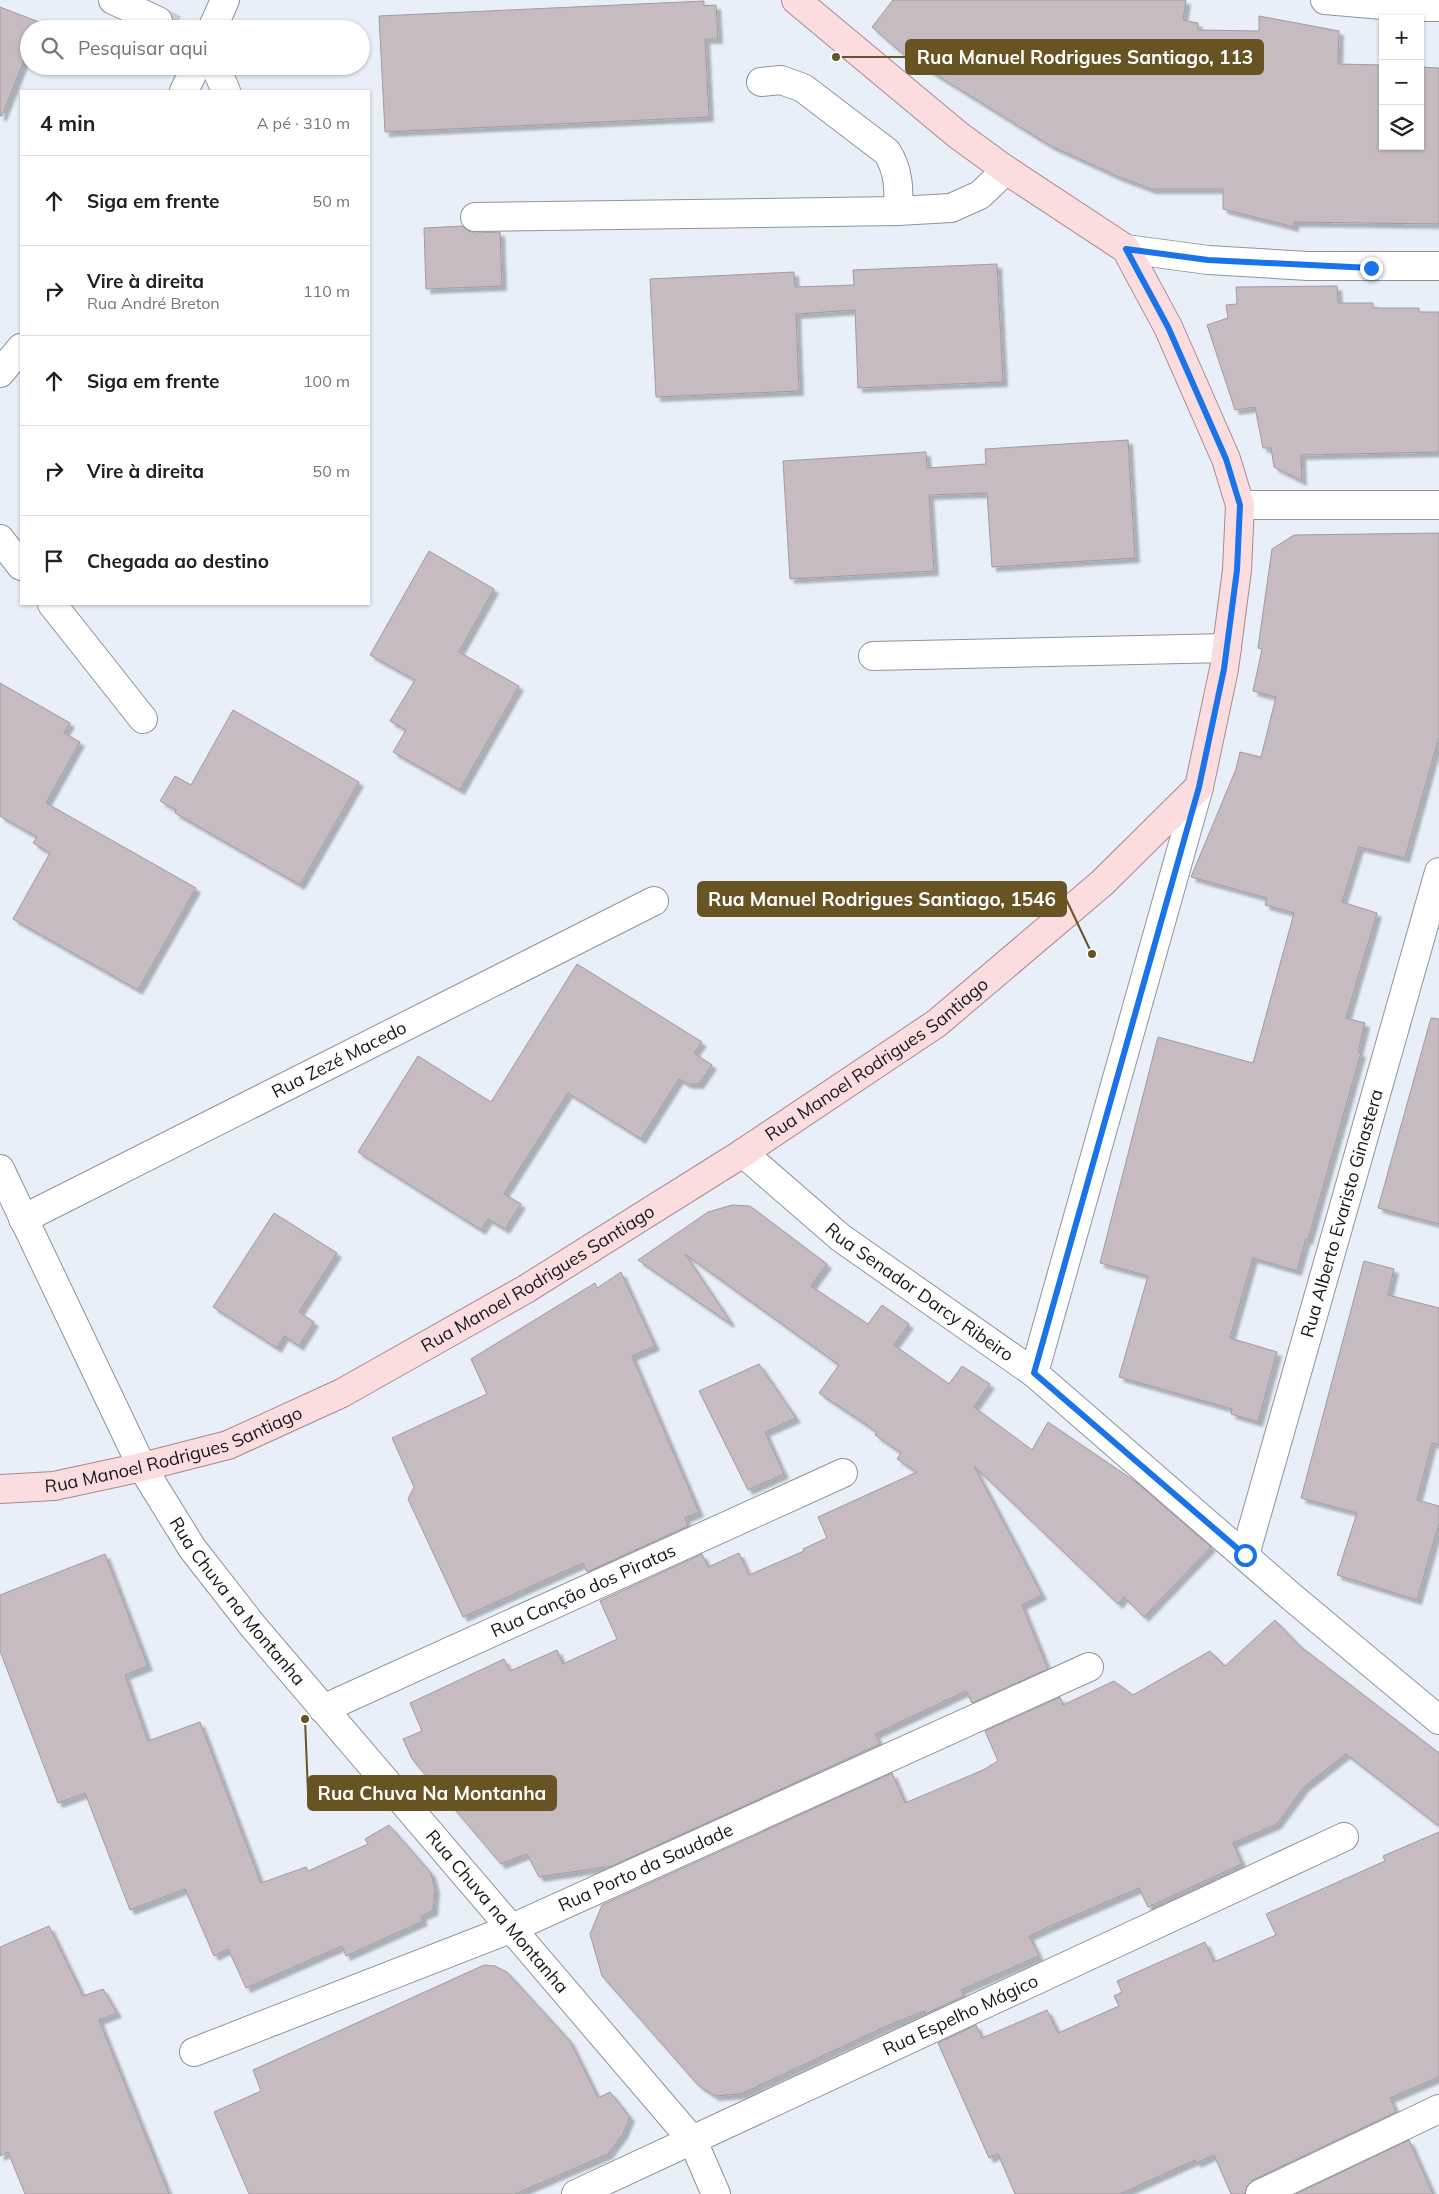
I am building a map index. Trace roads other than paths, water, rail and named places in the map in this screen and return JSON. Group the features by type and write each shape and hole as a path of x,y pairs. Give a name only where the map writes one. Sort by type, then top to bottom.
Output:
{"main road":[{"path":"796,0 958,135 1006,170 1126,249 1168,327 1226,459 1240,505 1237,570 1224,669 1199,787"},
{"name":"Rua Manoel Rodrigues Santiago","path":"0,1489 54,1486 142,1467 228,1445 342,1393 526,1289 743,1153 937,1023 1102,883 1199,787"}],"street":[{"path":"113,0 156,20"},
{"path":"216,20 224,0"},
{"path":"1325,0 1406,7 1439,7"},
{"path":"184,90 192,75"},
{"path":"219,75 226,90"},
{"path":"761,82 781,80 803,88 887,152 894,163 899,183 898,211"},
{"path":"475,217 898,211 951,208 980,195 1006,170"},
{"path":"1126,249 1208,260 1371,268 1439,266"},
{"path":"0,373 20,349"},
{"path":"1240,505 1439,505"},
{"path":"0,539 20,565"},
{"path":"53,605 143,719"},
{"path":"873,656 1227,648"},
{"path":"1034,1373 1199,787"},
{"name":"Rua Alberto Evaristo Ginastera","path":"1245,1555 1439,872"},
{"name":"Rua Zezé Macedo","path":"23,1219 654,901"},
{"name":"Rua Senador Darcy Ribeiro","path":"743,1153 841,1238 1034,1373 1293,1598 1439,1720"},
{"path":"0,1170 142,1467"},
{"name":"Rua Chuva na Montanha","path":"142,1467 192,1548 252,1625 693,2141 716,2194"},
{"name":"Rua Canção dos Piratas","path":"323,1709 843,1473"},
{"name":"Rua Porto da Saudade","path":"194,2052 510,1929 1089,1666"},
{"name":"Rua Espelho Mágico","path":"576,2194 1344,1837"},
{"path":"1260,2194 1439,2109"}],"place":[{"name":"Rua Manuel Rodrigues Santiago, 113","path":"836,57"},
{"name":"Rua Manuel Rodrigues Santiago, 1546","path":"1092,954"},
{"name":"Rua Chuva Na Montanha","path":"305,1719"}]}
